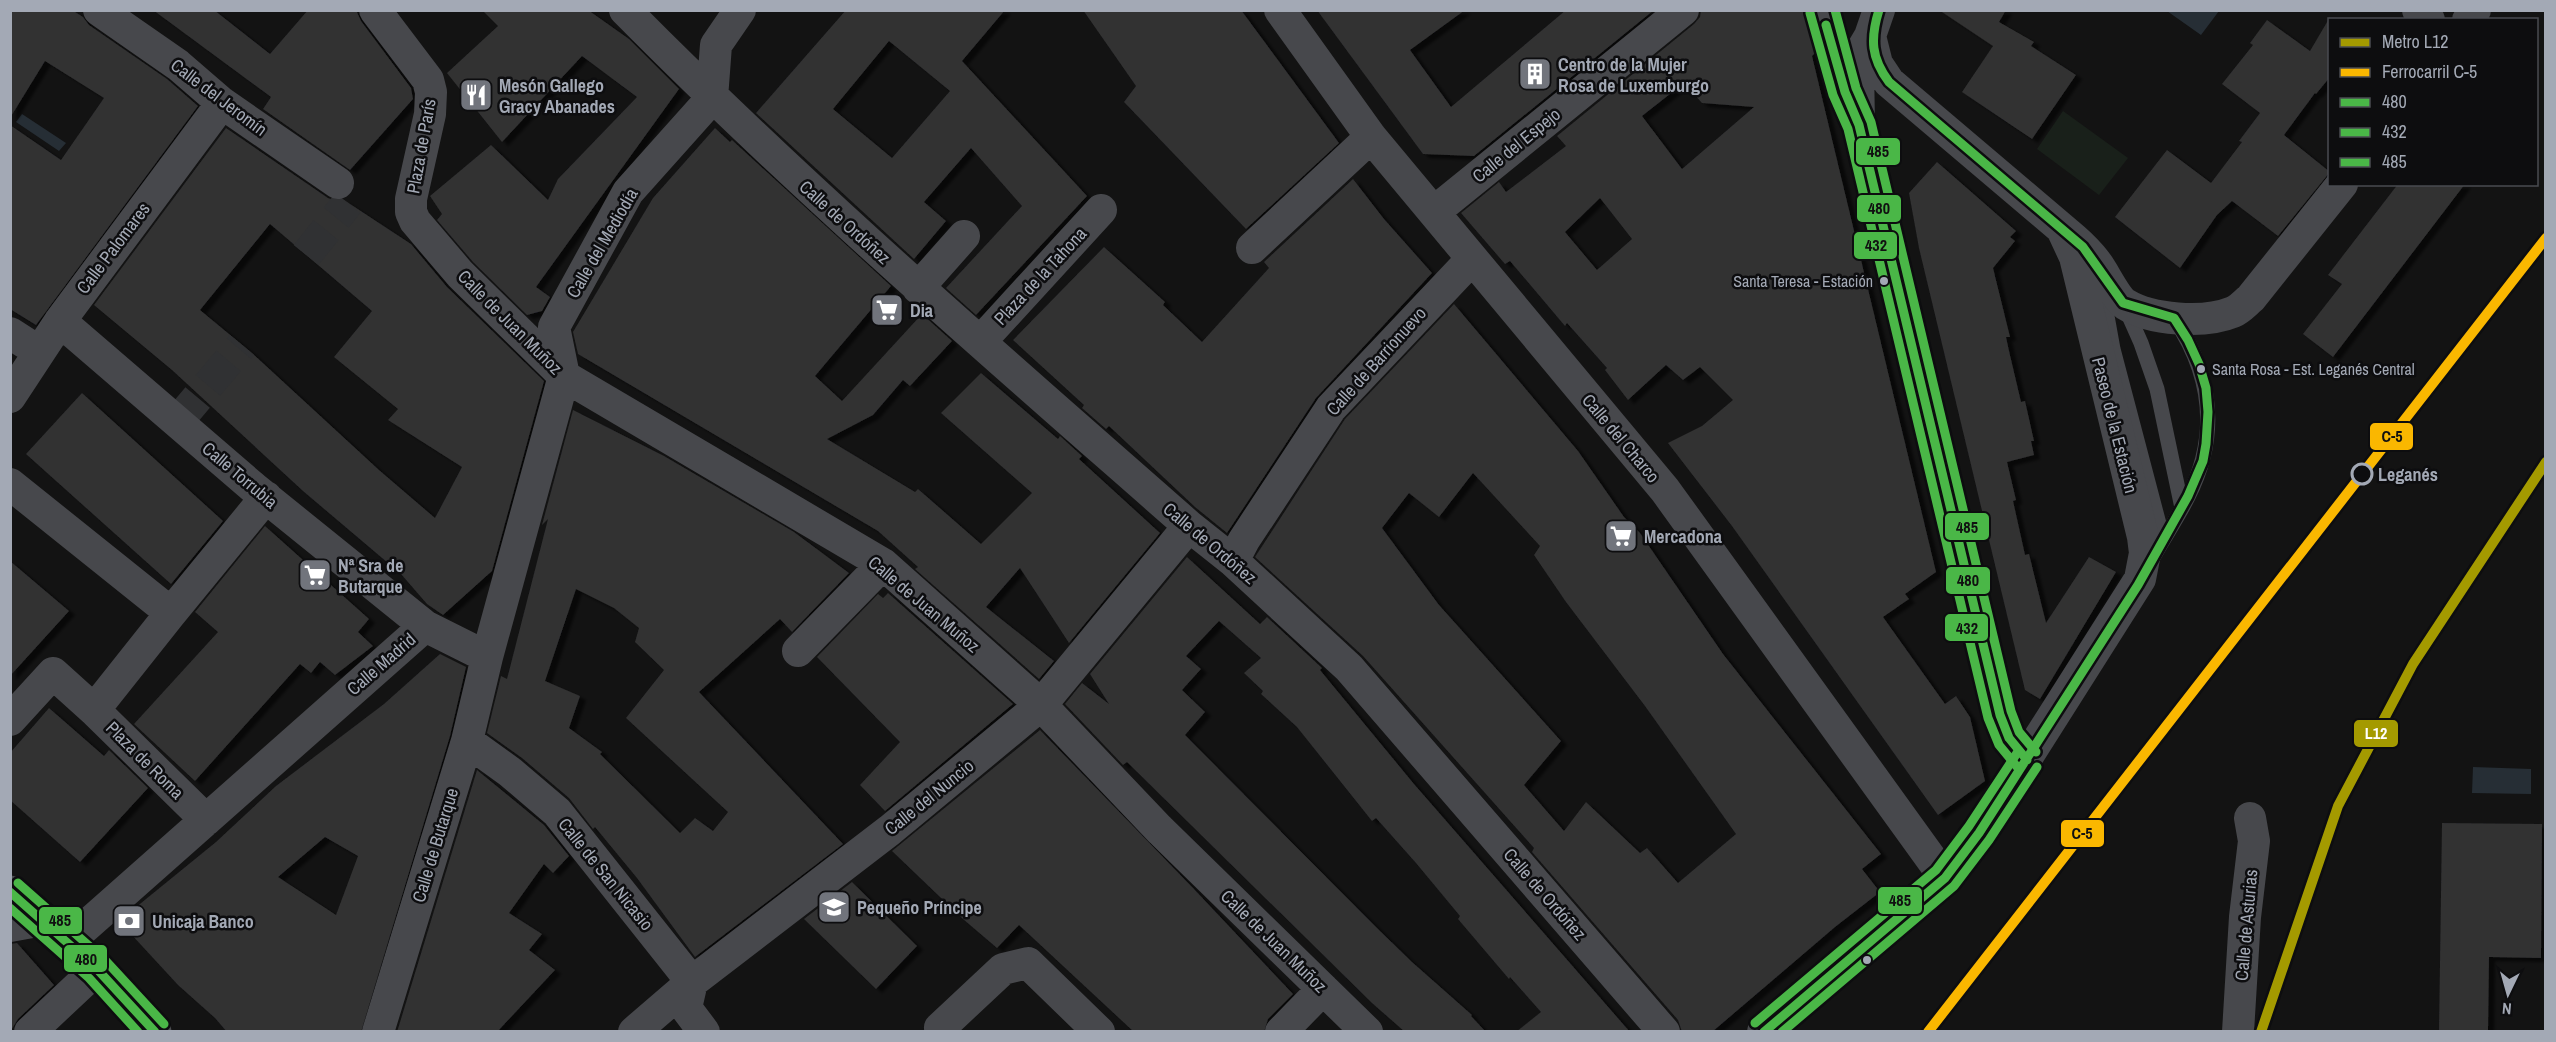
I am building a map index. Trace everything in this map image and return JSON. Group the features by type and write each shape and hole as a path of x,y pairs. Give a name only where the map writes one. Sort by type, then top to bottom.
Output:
{"main road":[{"path":"10,892 97,969 155,1032"}],"street":[{"name":"Calle del Jeromín","path":"99,10 178,65 222,103 338,183"},
{"name":"Plaza de París","path":"375,10 428,80 432,102 411,199 411,212"},
{"name":"Calle de Ordóñez","path":"625,10 712,98 918,288 1189,526 1233,561 1349,668 1664,1032"},
{"path":"712,98 716,45 740,10"},
{"name":"Calle del Charco","path":"1280,10 1371,137 1471,260 1665,490 1945,878"},
{"name":"Calle del Espejo","path":"1434,212 1683,10"},
{"path":"1822,10 1845,92 1859,125 2000,715 2009,738 2026,760"},
{"path":"1859,125 1858,65 1860,53 1875,23"},
{"name":"Paseo de la Estación","path":"1875,23 1877,64 1889,82 2062,229 2096,262 2123,303"},
{"name":"Calle del Mediodía","path":"564,376 554,327 628,192 712,98"},
{"name":"Calle Palomares","path":"10,397 38,351 222,103"},
{"path":"1252,248 1371,137"},
{"path":"2123,303 2174,318 2212,317 2241,307 2251,298 2340,186"},
{"name":"Plaza de la Tahona","path":"980,342 1101,210"},
{"name":"Calle de Juan Muñoz","path":"411,212 415,220 460,274 564,376 883,564 1041,705 1159,829 1367,1032"},
{"name":"Paseo de la Estación","path":"2062,229 2075,257 2143,537 2145,553 2140,579"},
{"path":"918,288 964,236"},
{"name":"Calle de Barrionuevo","path":"1233,561 1244,540 1331,408 1471,260"},
{"name":"Calle Torrubia","path":"60,321 266,497 425,626"},
{"path":"10,333 38,351"},
{"path":"487,657 564,376"},
{"path":"10,484 171,613"},
{"name":"Plaza de Roma","path":"206,820 94,710 266,497"},
{"name":"Calle del Nuncio","path":"634,1032 692,982 890,830 1041,705 1189,526"},
{"path":"798,651 883,564"},
{"path":"1763,1032 1945,878 1979,833 2140,579"},
{"name":"Calle Madrid","path":"68,942 425,626 487,657"},
{"name":"Calle de Butarque","path":"378,1032 467,741 487,657"},
{"path":"10,720 53,673 94,710"},
{"name":"Calle de San Nicasio","path":"467,741 510,772 557,812 692,982"},
{"name":"Calle de Asturias","path":"2238,1032 2245,917 2254,841 2250,818"},
{"path":"10,926 43,920"},
{"path":"940,1032 940,1028 1004,969 1028,963 1099,1032"},
{"path":"30,1032 97,969"},
{"path":"692,982 686,1008 704,1032"},
{"path":"1281,1032 1323,989"}],"lane":[{"name":"Paseo de la Estación","path":"2096,262 2113,349 2163,539"},
{"name":"Paseo de la Estación","path":"2123,303 2141,343 2157,390 2182,508"},
{"path":"2140,579 2182,508 2202,461 2208,412 2206,388 2199,363 2174,318"}],"shaded area":[{"path":"2167,11 2219,11 2201,35"},
{"path":"2063,111 2128,158 2099,195 2037,149"},
{"path":"22,114 66,143 59,151 16,122"},
{"path":"2473,767 2531,769 2531,794 2472,793"}],"building":[{"path":"10,10 72,10 83,17 89,25 167,79 198,106 36,325 10,309 10,125 61,160 104,98 45,61 10,118"},
{"path":"153,10 214,10 270,54 308,10 356,10 361,21 411,88 413,99 350,170 263,109 271,97"},
{"path":"482,10 588,10 629,39 679,89 536,287 550,297 542,311 527,315 473,262 437,220 442,214 430,196 491,145 548,200 558,179 637,97 582,56 502,142 447,73 498,26"},
{"path":"846,10 1005,10 962,61 1087,196 976,315 946,288 1022,206 971,148 924,202 946,221 914,259 756,113","holes":["889,41 950,91 892,158 833,109"]},
{"path":"1083,10 1241,10 1339,143 1246,229 1124,102 1136,86"},
{"name":"Centro de la Mujer Rosa de Luxemburgo","path":"1317,10 1465,10 1410,50 1451,107 1566,10 1654,10 1474,156 1423,154"},
{"path":"1701,10 1805,10 1816,52 1812,56 1936,572 1905,594 1909,599 1883,617 1945,704 1956,696 1970,717 1985,781 1938,815 1732,526 1668,443 1702,426 1733,400 1700,367 1683,380 1666,365 1628,400 1605,370 1607,368 1567,323 1565,326 1510,261 1505,264 1461,213 1499,182 1506,192 1566,146 1557,136 1700,17","holes":["1684,83 1702,103 1754,107 1682,169 1642,116","1600,198 1632,239 1597,270 1565,232"]},
{"path":"1939,10 2006,10 1999,22 2034,42 2031,46 2076,75 2032,139 1962,92 1993,46"},
{"path":"2267,20 2310,51 2328,20 2328,79 2284,135 2328,170 2328,174 2278,236 2232,201 2217,215 2180,268 2115,217 2167,150 2211,183 2242,142 2239,141 2260,113 2222,84 2253,45 2250,43"},
{"path":"226,128 328,198 336,201 344,200 411,244 447,287 544,381 492,571 443,615 427,604 401,574 303,491 172,370 94,305","holes":["270,224 372,311 334,357 398,409 388,420 462,467 435,518 379,470 252,353 200,310"]},
{"path":"715,128 730,142 732,140 891,286 815,376 842,401 922,314 952,341 910,386 903,380 873,415 827,439 915,492 918,489 981,544 1032,493 941,413 981,373 1058,439 1060,436 1082,456 1079,459 1160,533 1069,643 1020,568 986,607 1054,661 1039,679 915,569 918,567 878,531 578,354 573,332 653,198"},
{"path":"1937,162 2016,231 2010,237 2015,241 1993,268 2010,337 2006,337 2021,402 2025,401 2034,441 2031,441 2034,455 2007,462 2025,555 2029,554 2046,623 2089,557 2116,572 2040,699 2025,690 1919,248 1909,193"},
{"path":"1353,179 1384,219 1432,273 1316,398 1227,533 1195,507 1109,426 1106,429 1082,408 1084,405 1013,340 1104,247 1165,302 1163,305 1202,342 1269,268 1264,262"},
{"path":"2396,186 2463,186 2333,357 2303,334 2342,284 2328,275"},
{"path":"1454,304 1578,451 1624,517 1640,533 1723,654 1881,854 1862,869 1880,892 1835,927 1712,1032 1682,1032 1678,1020 1532,852 1534,848 1363,656 1255,557 1345,419","holes":["1473,473 1540,546 1534,555 1736,834 1678,883 1647,848 1640,853 1586,802 1564,831 1524,785 1561,741 1439,605 1382,528 1409,493 1439,517"]},
{"path":"82,393 223,521 171,584 26,454"},
{"path":"573,410 664,456 794,532 849,573 792,632 780,619 699,692 843,844 695,957 637,878 569,798 522,758 487,733 501,676 507,679 548,519 542,525","holes":["576,589 614,608 639,628 635,642 664,670 626,718 728,812 713,831 695,818 680,833 600,754 602,752 569,728 580,696 545,681"]},
{"path":"265,526 369,619 358,632 373,646 335,675 320,662 311,673 300,664 195,781 134,724 218,632 195,612"},
{"path":"1187,557 1260,624 1267,617 1322,668 1320,670 1414,784 1630,1032 1516,1032 1541,1012 1510,977 1509,979 1458,919 1460,916 1416,863 1376,818 1372,821 1297,727 1261,694 1263,691 1244,673 1261,658 1219,621 1186,656 1201,669 1182,690 1205,712 1185,735 1378,929 1472,1015 1486,1032 1405,1032 1372,1003 1127,762 1123,765 1065,704 1082,683 1109,704 1090,674"},
{"path":"10,561 69,611 10,676"},
{"path":"888,593 1013,704 885,811 860,785 900,742 817,657 878,594 883,598"},
{"path":"440,654 466,667 450,736 361,1032 227,1032 178,985 119,921 216,842 276,786 384,704","holes":["325,837 358,856 336,915 278,877"]},
{"path":"49,708 104,756 109,750 148,788 80,862 10,800 10,753"},
{"path":"1040,730 1293,994 1268,1019 1264,1032 1134,1032 1019,925 997,948 892,851"},
{"path":"477,770 544,825 569,856 553,873 544,864 509,913 542,934 529,950 555,970 497,1032 397,1032"},
{"path":"2442,823 2542,824 2541,958 2489,957 2488,1032 2439,1032"},
{"path":"852,882 917,946 876,989 804,919"},
{"path":"17,943 54,985 18,1019 10,1032 10,944"}],"tunnel":[{"path":"306,255 348,203"},
{"path":"177,422 242,345"}],"metro line":[{"name":"L12","path":"2261,1032 2338,806 2413,664 2546,462"}],"rail line":[{"name":"C-5","path":"1928,1032 2546,238"}],"transit line":[{"name":"485","path":"1835,10 1856,88 1871,122 2011,711 2019,732 2036,752"},
{"name":"480","path":"1764,1032 1945,878 1979,833 2138,585 2188,496 2203,461 2206,444 2208,412 2206,388 2199,364 2174,318 2123,303 2083,247 1889,82 1879,65 1874,48 1874,30 1879,10"},
{"name":"432","path":"1810,13 1833,95 1848,129 1988,718 1999,745 2018,768"},
{"name":"480","path":"1826,25 1845,92 1859,125 2000,715 2009,738 2027,760"},
{"name":"485","path":"1755,1023 1936,870 1969,826 2017,753"},
{"name":"432","path":"1782,1032 1954,886 1989,840 2037,767"},
{"name":"485","path":"18,883 105,960 164,1024"},
{"name":"480","path":"10,892 97,969 155,1032"},
{"name":"432","path":"10,908 89,978 138,1032"}],"place":[{"name":"Centro de la Mujer Rosa de Luxemburgo","path":"1535,74"},
{"name":"Mesón Gallego Gracy Abanades","path":"476,95"},
{"name":"Santa Teresa - Estación","path":"1884,281"},
{"name":"Dia","path":"887,310"},
{"name":"Santa Rosa - Est. Leganés Central","path":"2201,369"},
{"name":"Leganés","path":"2362,474"},
{"name":"Mercadona","path":"1621,536"},
{"name":"Nª Sra de Butarque","path":"315,575"},
{"name":"Pequeño Príncipe","path":"834,907"},
{"name":"Unicaja Banco","path":"129,921"}]}
